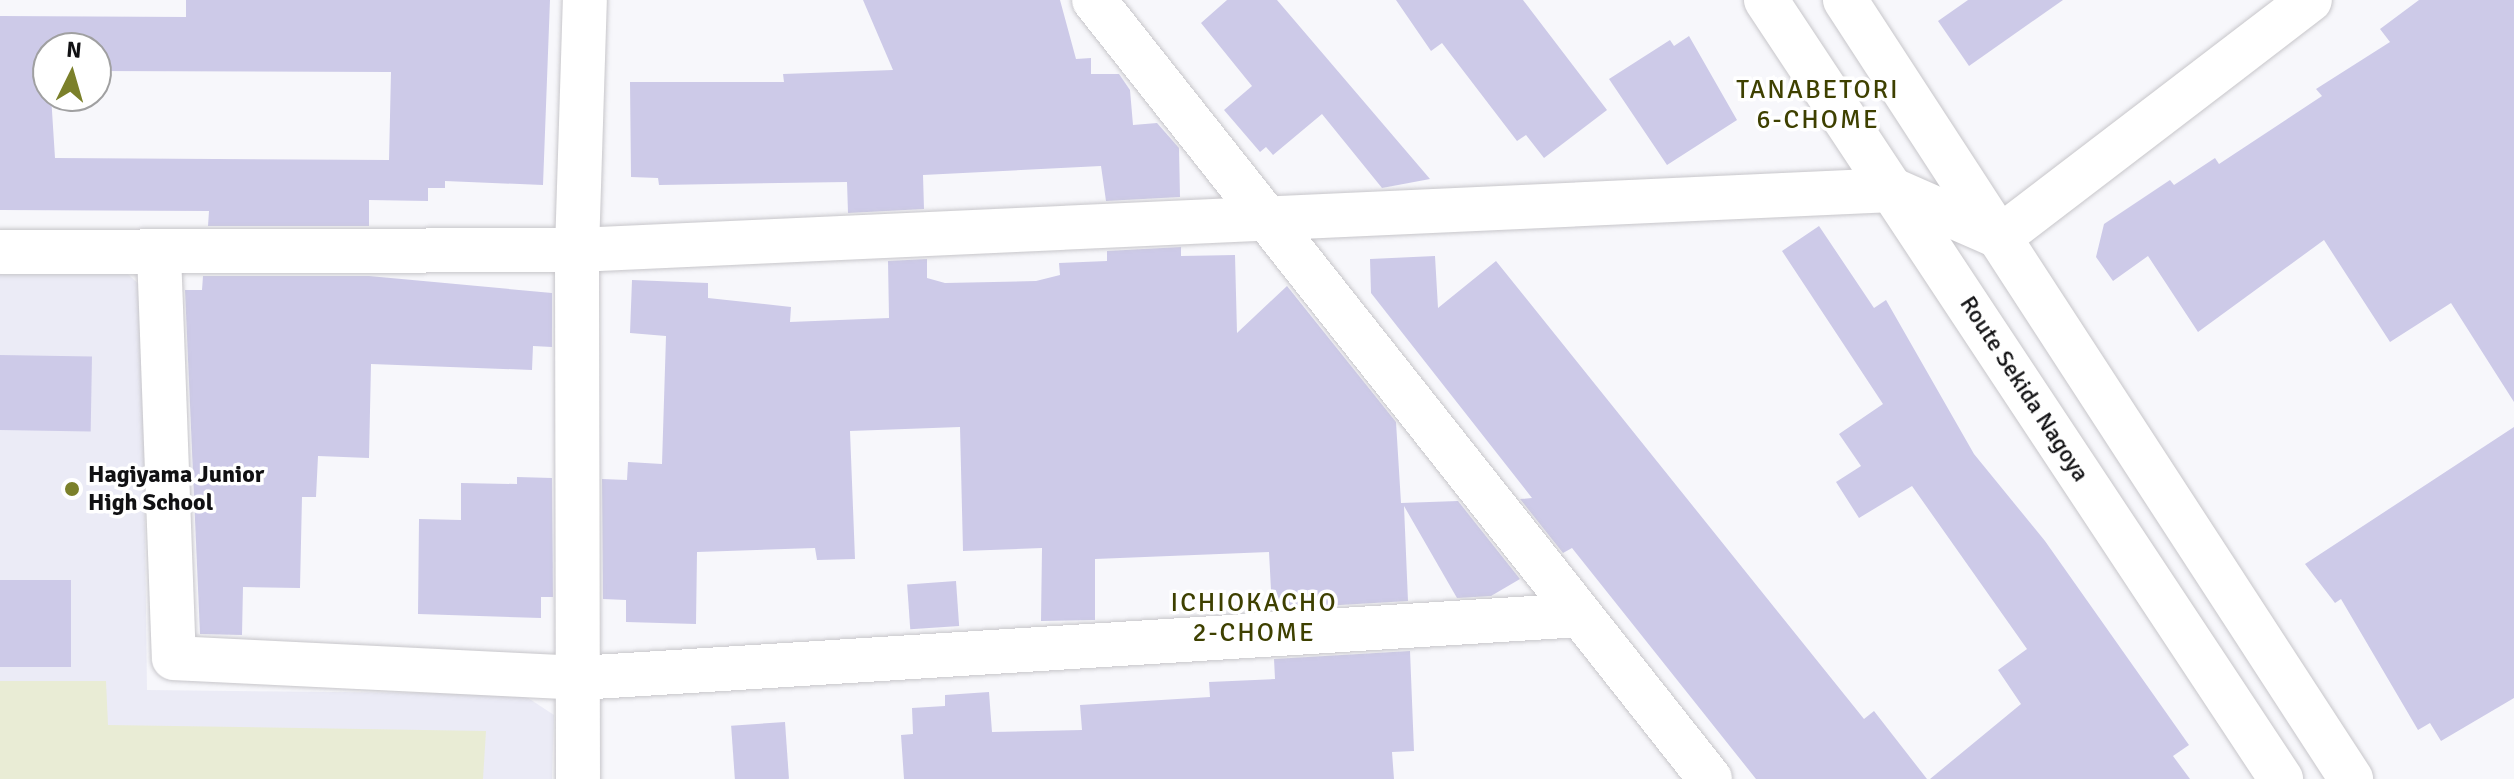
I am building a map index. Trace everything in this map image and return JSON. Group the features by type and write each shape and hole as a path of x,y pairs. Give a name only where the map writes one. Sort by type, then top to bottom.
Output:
{"street":[{"path":"578,779 577,250 585,0"},
{"path":"1094,0 1263,219 1710,779"},
{"name":"Route Sekida Nagoya","path":"1766,0 2281,779"},
{"path":"1845,0 2351,779"},
{"path":"2000,237 2310,0"},
{"path":"0,252 577,250 1893,190 2000,237"},
{"path":"159,253 174,658 579,678 1579,615"}],"shaded area":[{"name":"Hagiyama Junior High School","path":"119,266 142,287 147,690 522,694 554,715 552,779 0,779 0,267"}],"green space":[{"path":"0,681 106,681 108,725 486,731 483,779 0,779"}],"building":[{"path":"186,0 550,0 543,185 445,181 445,188 428,188 428,201 369,200 369,226 208,226 209,211 0,210 0,16 186,17","holes":["32,32 112,32 112,71 391,72 389,160 55,158 52,112 32,112"]},
{"path":"863,0 1060,0 1076,59 1091,58 1091,74 1119,74 1130,90 1133,125 1157,123 1179,148 1180,197 1106,201 1101,166 923,175 924,209 848,213 847,182 659,185 658,178 631,177 630,82 784,82 783,74 893,70"},
{"path":"1227,0 1277,0 1430,179 1382,188 1322,114 1273,155 1266,147 1260,152 1224,110 1252,86 1201,23"},
{"path":"1396,0 1523,0 1607,110 1544,158 1526,135 1517,141 1442,43 1431,51"},
{"path":"1968,0 2063,0 1969,66 1938,21"},
{"path":"2419,0 2514,0 2514,402 2451,303 2390,342 2324,240 2198,332 2148,256 2113,281 2096,257 2104,224 2170,180 2174,185 2215,158 2219,164 2322,96 2316,89 2390,42 2380,29"},
{"path":"1689,36 1737,120 1667,165 1609,79 1670,40 1674,46"},
{"path":"1819,226 1874,308 1886,300 1974,454 2045,541 2189,745 2173,756 2190,779 1930,779 2021,704 1998,670 2027,649 1912,486 1859,518 1836,482 1861,466 1839,434 1883,404 1782,251"},
{"path":"1181,247 1181,256 1235,255 1237,333 1287,286 1396,422 1401,503 1458,501 1520,579 1491,596 1457,598 1404,506 1408,601 1272,609 1269,552 1095,559 1095,620 1041,621 1042,548 963,551 960,427 850,431 855,559 817,560 815,548 697,552 696,624 626,622 626,600 603,599 602,479 627,480 628,462 662,464 666,336 630,333 632,280 708,283 708,298 791,307 790,322 889,318 888,261 927,259 927,278 945,283 1036,281 1060,275 1059,263 1107,261 1107,251"},
{"path":"1435,256 1438,308 1496,261 1864,719 1874,711 1927,779 1756,779 1572,548 1563,553 1520,499 1532,498 1371,293 1370,259"},
{"path":"203,276 369,276 552,293 552,347 533,346 532,370 371,364 369,458 318,456 316,497 302,497 300,588 243,587 242,635 200,634 185,290 202,290"},
{"path":"0,355 92,357 91,432 0,430"},
{"path":"2514,427 2514,698 2441,741 2430,723 2418,730 2341,599 2335,603 2305,564"},
{"path":"517,477 552,478 553,597 541,597 541,618 418,614 419,519 461,520 461,483 517,484"},
{"path":"0,580 71,580 71,667 0,667"},
{"path":"956,581 959,626 910,629 907,584"},
{"path":"1410,651 1414,751 1392,752 1394,779 904,779 901,735 913,734 912,708 945,706 945,695 989,692 992,732 1082,730 1080,705 1210,697 1209,682 1275,679 1274,659"},
{"path":"785,722 789,779 735,779 731,726"}],"place":[{"name":"Hagiyama Junior High School","path":"72,489"}],"district":[{"name":"TANABETORI 6-CHOME","path":"1818,106"},
{"name":"ICHIOKACHO 2-CHOME","path":"1254,619"}]}
